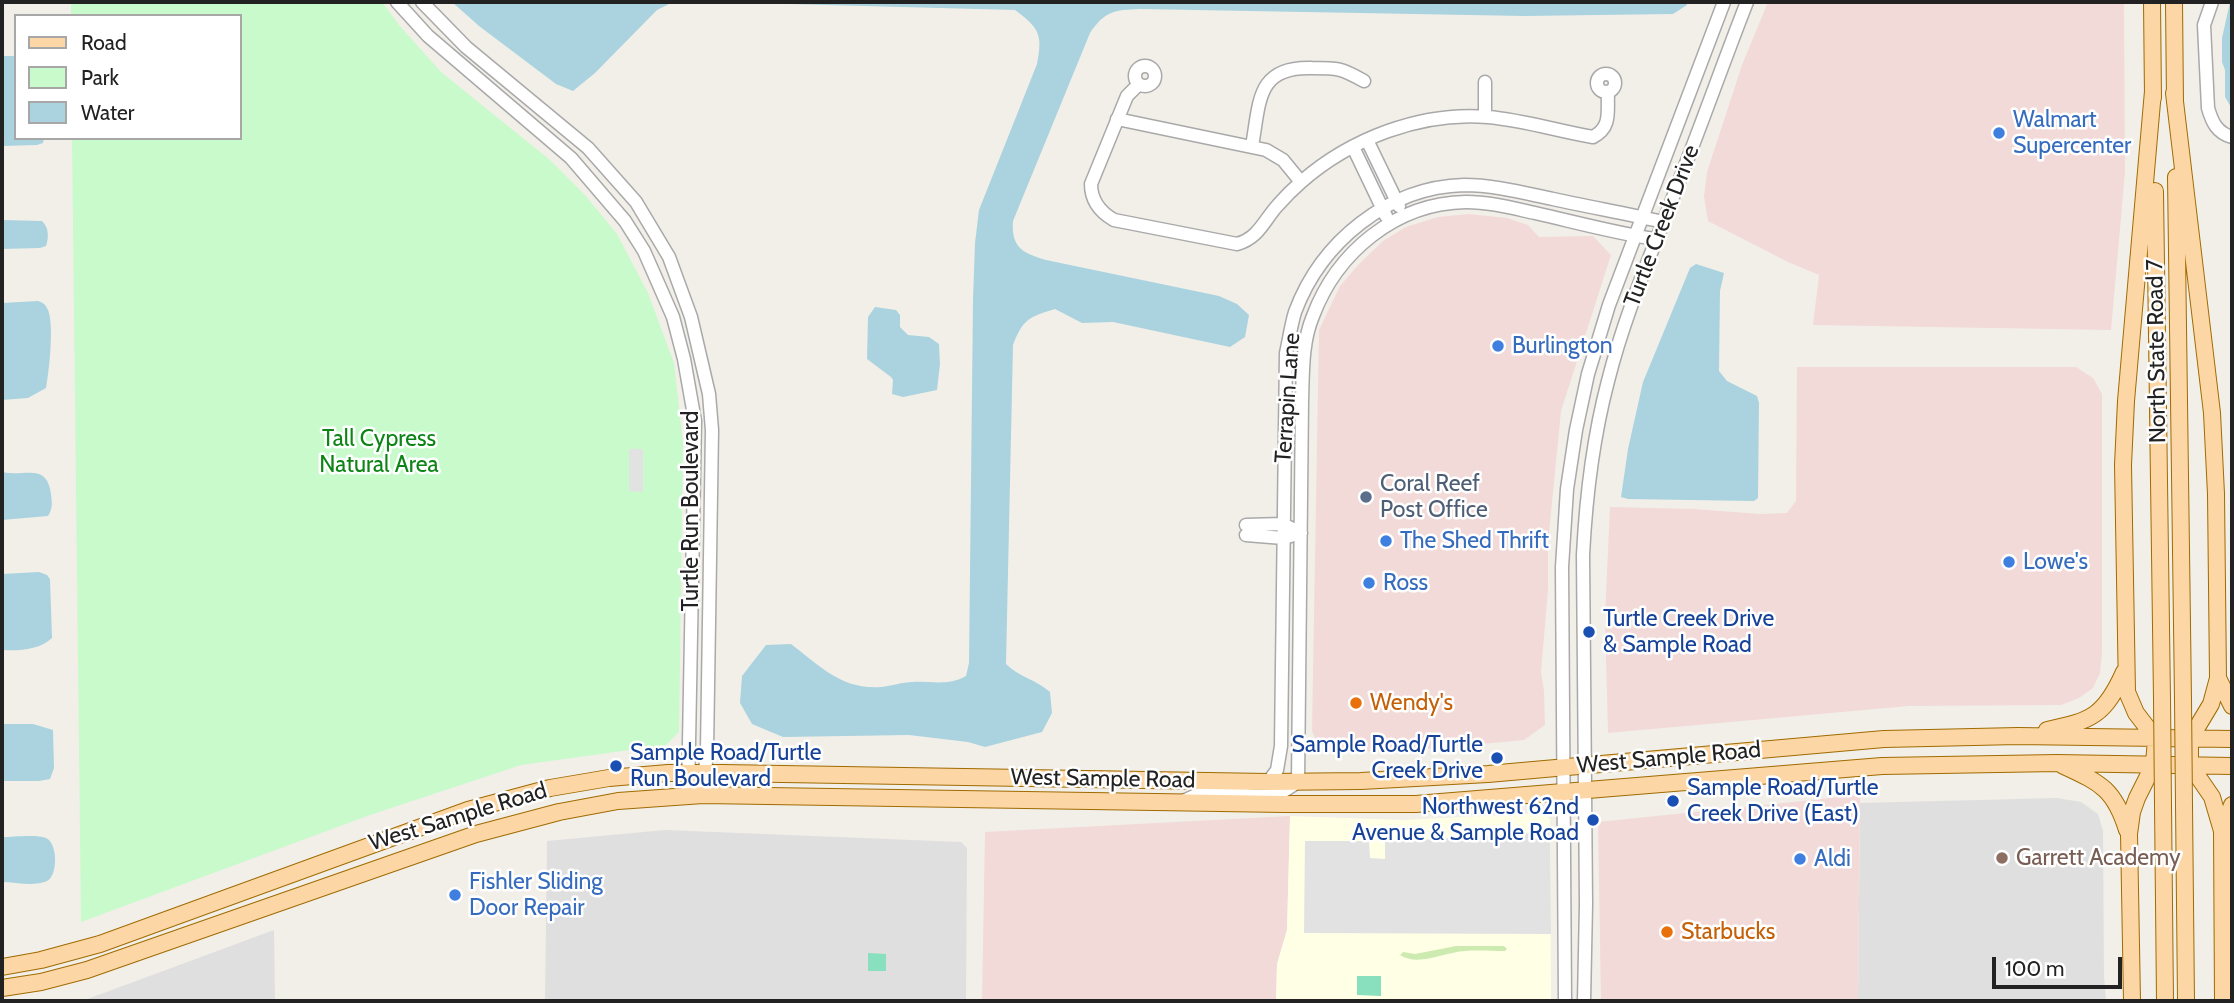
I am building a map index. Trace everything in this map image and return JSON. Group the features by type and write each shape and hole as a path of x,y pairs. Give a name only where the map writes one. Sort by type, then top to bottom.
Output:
{"main road":[{"name":"North State Road 7","path":"2152,2 2165,1001"},
{"name":"North State Road 7","path":"2174,2 2186,1001"},
{"path":"2132,1001 2129,834 2132,812 2154,764 2156,739 2127,692 2124,439 2153,90"},
{"path":"2175,93 2212,413 2216,494 2218,678 2208,712 2190,739 2190,765 2212,797 2222,831 2223,1001"},
{"path":"2018,736 2077,724 2097,714 2116,691 2126,670"},
{"path":"2218,678 2232,706"},
{"name":"West Sample Road","path":"3,968 100,943 468,810 550,788 621,777 697,773 1298,782 1424,779 1871,740 2018,736 2232,739"},
{"name":"West Sample Road","path":"2,988 87,971 475,834 559,812 618,801 695,796 1396,805 1449,803 1882,766 2057,763 2232,765"},
{"path":"2057,763 2095,781 2107,790 2122,813 2129,834"},
{"path":"1006,800 1011,793 1035,777"},
{"path":"2222,831 2232,805"}],"street":[{"name":"Turtle Run Boulevard","path":"397,2 428,36 571,158 625,221 644,251 673,317 695,421 695,796"},
{"name":"Turtle Run Boulevard","path":"422,2 466,47 588,148 636,202 669,257 691,317 709,394 712,430 707,737 697,773"},
{"name":"Turtle Creek Drive","path":"1565,1001 1562,626 1564,525 1572,448 1588,374 1609,305 1724,2"},
{"name":"Turtle Creek Drive","path":"1584,1001 1583,586 1585,524 1595,440 1605,393 1630,311 1655,239 1747,2"},
{"path":"2212,2 2204,25 2208,108 2212,121 2220,131 2232,137"},
{"path":"1252,146 1262,95 1267,84 1285,69 1341,68 1364,80"},
{"path":"1485,82 1485,117"},
{"path":"1139,84 1126,96 1091,184 1094,201 1105,215 1114,219 1237,244 1255,236 1277,205 1325,163 1394,129 1418,122 1485,117 1592,137 1607,125 1608,93"},
{"path":"1117,119 1266,150 1283,160 1301,182"},
{"path":"1367,140 1404,216"},
{"path":"1353,147 1389,223"},
{"name":"Terrapin Lane","path":"1268,782 1277,770 1281,746 1286,353 1295,312 1312,278 1331,251 1354,227 1397,201 1432,190 1464,185 1503,189 1663,222"},
{"path":"1490,204 1503,196 1542,197"},
{"name":"Terrapin Lane","path":"1298,782 1303,366 1312,318 1326,286 1342,262 1389,223 1435,206 1465,202 1490,204 1655,239"},
{"path":"1588,374 1598,379 1605,393"},
{"path":"1283,524 1301,533 1283,538 1246,530 1283,524"},
{"path":"1564,525 1585,524"},
{"path":"1180,803 1201,793 1269,796 1298,782"}],"shaded area":[{"path":"1768,2 2124,2 2125,172 2111,330 1813,325 1819,275 1708,221 1704,197 1707,172 1742,65"},
{"path":"1468,214 1507,218 1528,225 1539,237 1593,236 1611,255 1561,411 1548,543 1548,590 1541,672 1545,725 1524,740 1427,749 1333,753 1317,742 1312,731 1319,330 1340,286 1383,241 1406,227 1438,217"},
{"path":"1797,367 2076,367 2093,378 2102,394 2102,652 2100,673 2093,688 2079,698 2061,705 1909,706 1608,733 1605,617 1610,507 1787,513 1796,501"},
{"path":"629,449 643,449 643,492 629,491"},
{"path":"1860,795 1858,1001 1601,1001 1598,822"},
{"path":"2057,798 2081,802 2098,814 2103,831 2106,1001 1858,1001 1860,803"},
{"path":"1544,813 1550,819 1551,1001 1276,1001 1277,964 1287,930 1290,816 1403,820"},
{"path":"1290,816 1287,930 1277,964 1276,1001 982,1001 985,832"},
{"path":"665,830 961,842 967,848 966,1001 545,1001 547,841"},
{"path":"1550,832 1551,934 1304,933 1305,841 1369,841 1370,858 1385,859 1385,842"},
{"path":"274,930 275,1001 82,1001"}],"green space":[{"name":"Tall Cypress Natural Area","path":"71,2 382,2 441,72 550,160 585,195 617,234 648,293 674,363 683,443 679,732 666,745 521,765 370,815 81,922 72,140 242,140 242,14 71,14"},
{"path":"1456,946 1504,946 1507,949 1457,952 1415,960 1400,955 1403,952 1415,954"},
{"path":"868,953 886,954 886,971 868,971"},
{"path":"1357,976 1381,976 1381,996 1357,995"}],"water":[{"path":"452,2 673,2 657,10 595,73 573,91 556,84 479,26"},
{"path":"713,2 1686,2 1687,5 1673,14 1524,16 1140,9 1117,11 1100,20 1090,33 1013,221 1016,243 1025,252 1046,260 1219,296 1237,304 1249,315 1245,337 1230,347 1113,322 1082,323 1055,309 1028,320 1020,330 1013,345 1006,664 1050,692 1052,713 1042,732 985,747 968,742 909,735 783,737 752,724 740,703 742,676 766,645 791,644 832,675 843,681 867,687 909,682 947,682 966,676 969,663 975,243 979,210 1037,64 1037,32 1015,10"},
{"path":"2230,2 2232,109 2225,97 2225,70 2222,62 2222,38"},
{"path":"2,56 14,56 14,140 44,140 37,145 2,146"},
{"path":"2,220 42,221 48,233 46,246 2,249"},
{"path":"1696,264 1724,273 1720,291 1719,371 1727,381 1757,396 1759,403 1758,498 1754,501 1621,497 1628,449 1643,382 1690,268"},
{"path":"38,301 47,308 51,324 46,388 28,398 2,400 2,303"},
{"path":"875,307 896,310 900,315 900,327 908,335 929,337 939,344 937,390 903,397 892,394 891,377 867,359 868,317"},
{"path":"2,472 34,473 45,478 52,500 48,516 2,520"},
{"path":"39,572 50,579 52,638 35,647 2,650 2,574"},
{"path":"2,724 33,724 53,730 54,768 50,779 2,781"},
{"path":"37,836 50,841 55,860 51,878 36,884 2,882 2,837"}],"place":[{"name":"Walmart Supercenter","path":"1999,133"},
{"name":"Burlington","path":"1498,346"},
{"name":"Coral Reef Post Office","path":"1366,497"},
{"name":"The Shed Thrift","path":"1386,541"},
{"name":"Lowe's","path":"2009,562"},
{"name":"Ross","path":"1369,583"},
{"name":"Turtle Creek Drive & Sample Road","path":"1589,632"},
{"name":"Wendy's","path":"1356,703"},
{"name":"Sample Road/Turtle Creek Drive","path":"1497,758"},
{"name":"Sample Road/Turtle Run Boulevard","path":"616,766"},
{"name":"Sample Road/Turtle Creek Drive (East)","path":"1673,801"},
{"name":"Northwest 62nd Avenue & Sample Road","path":"1593,820"},
{"name":"Garrett Academy","path":"2002,858"},
{"name":"Aldi","path":"1800,859"},
{"name":"Fishler Sliding Door Repair","path":"455,895"},
{"name":"Starbucks","path":"1667,932"}]}
